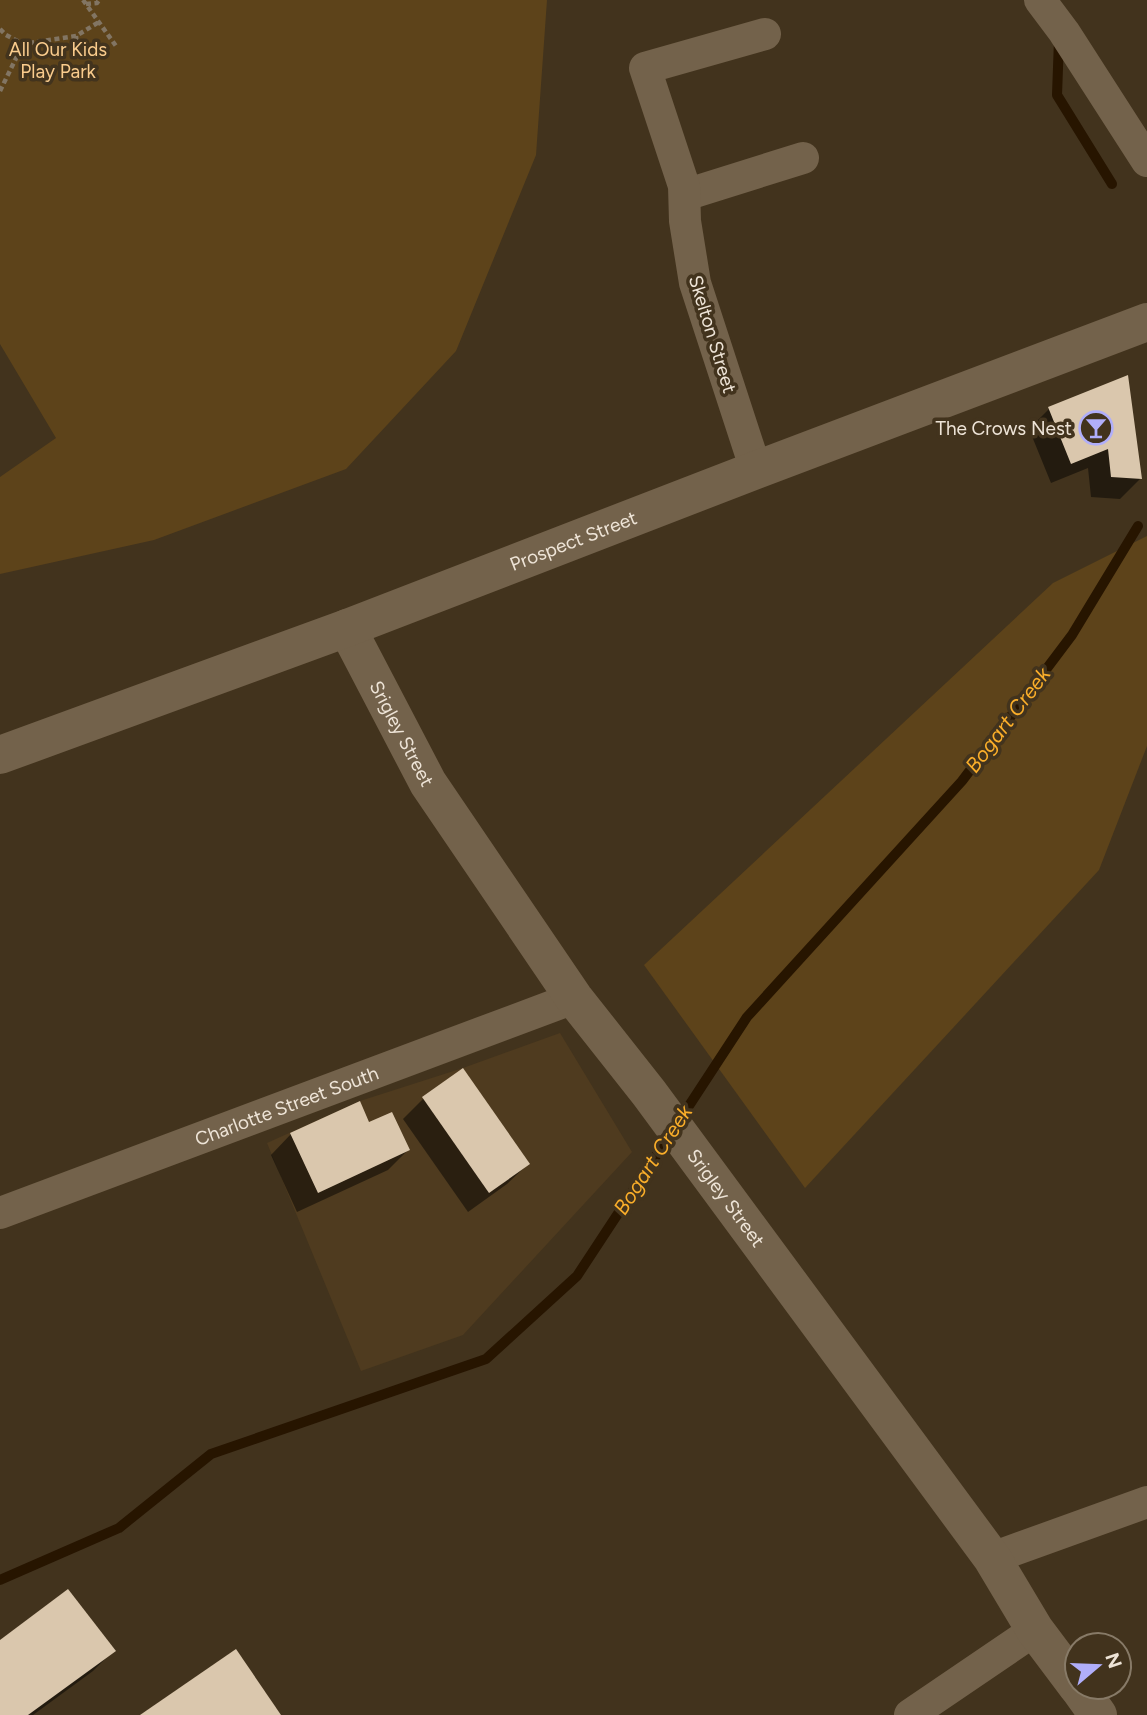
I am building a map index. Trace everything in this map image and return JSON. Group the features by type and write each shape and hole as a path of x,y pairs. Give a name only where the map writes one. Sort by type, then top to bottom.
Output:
{"street":[{"path":"1040,0 1064,32 1147,161"},
{"name":"Skelton Street","path":"756,470 695,283 685,221 684,186 645,68 765,34"},
{"path":"685,195 803,158"},
{"name":"Prospect Street","path":"0,755 347,628 1147,323"},
{"name":"Srigley Street","path":"347,628 428,783 574,998 649,1093 992,1558 1035,1630 1063,1668"},
{"name":"Charlotte Street South","path":"0,1213 574,998"},
{"path":"992,1558 1147,1502"},
{"path":"910,1715 1035,1630"}],"path":[{"path":"85,2 97,3 99,0"},
{"path":"85,2 116,46"},
{"path":"0,29 23,44 76,36 99,22"},
{"path":"76,36 78,60"},
{"path":"0,91 23,44"}],"shaded area":[{"path":"560,1033 632,1152 463,1335 361,1371 267,1143 360,1101"}],"green space":[{"name":"All Our Kids Play Park","path":"0,0 547,0 536,155 456,351 346,469 154,540 0,574 0,477 56,438 0,344"},
{"path":"1147,536 1147,746 1099,870 805,1188 644,965 1053,583"}],"building":[{"name":"The Crows Nest","path":"1128,375 1142,479 1111,477 1108,449 1071,464 1048,407"},
{"path":"463,1068 530,1164 489,1193 422,1097"},
{"path":"360,1101 369,1122 392,1112 410,1150 318,1193 290,1133"},
{"path":"68,1589 116,1651 28,1715 0,1715 0,1640"},
{"path":"236,1649 281,1715 140,1715"}],"waterway":[{"name":"Bogart Creek","path":"1059,40 1057,95 1112,184"},
{"name":"Bogart Creek","path":"679,1121 747,1017 962,781 1072,635 1138,526"},
{"name":"Bogart Creek","path":"0,1580 119,1528 211,1454 486,1359 577,1276 671,1133"}],"place":[{"name":"The Crows Nest","path":"1096,428"}]}
